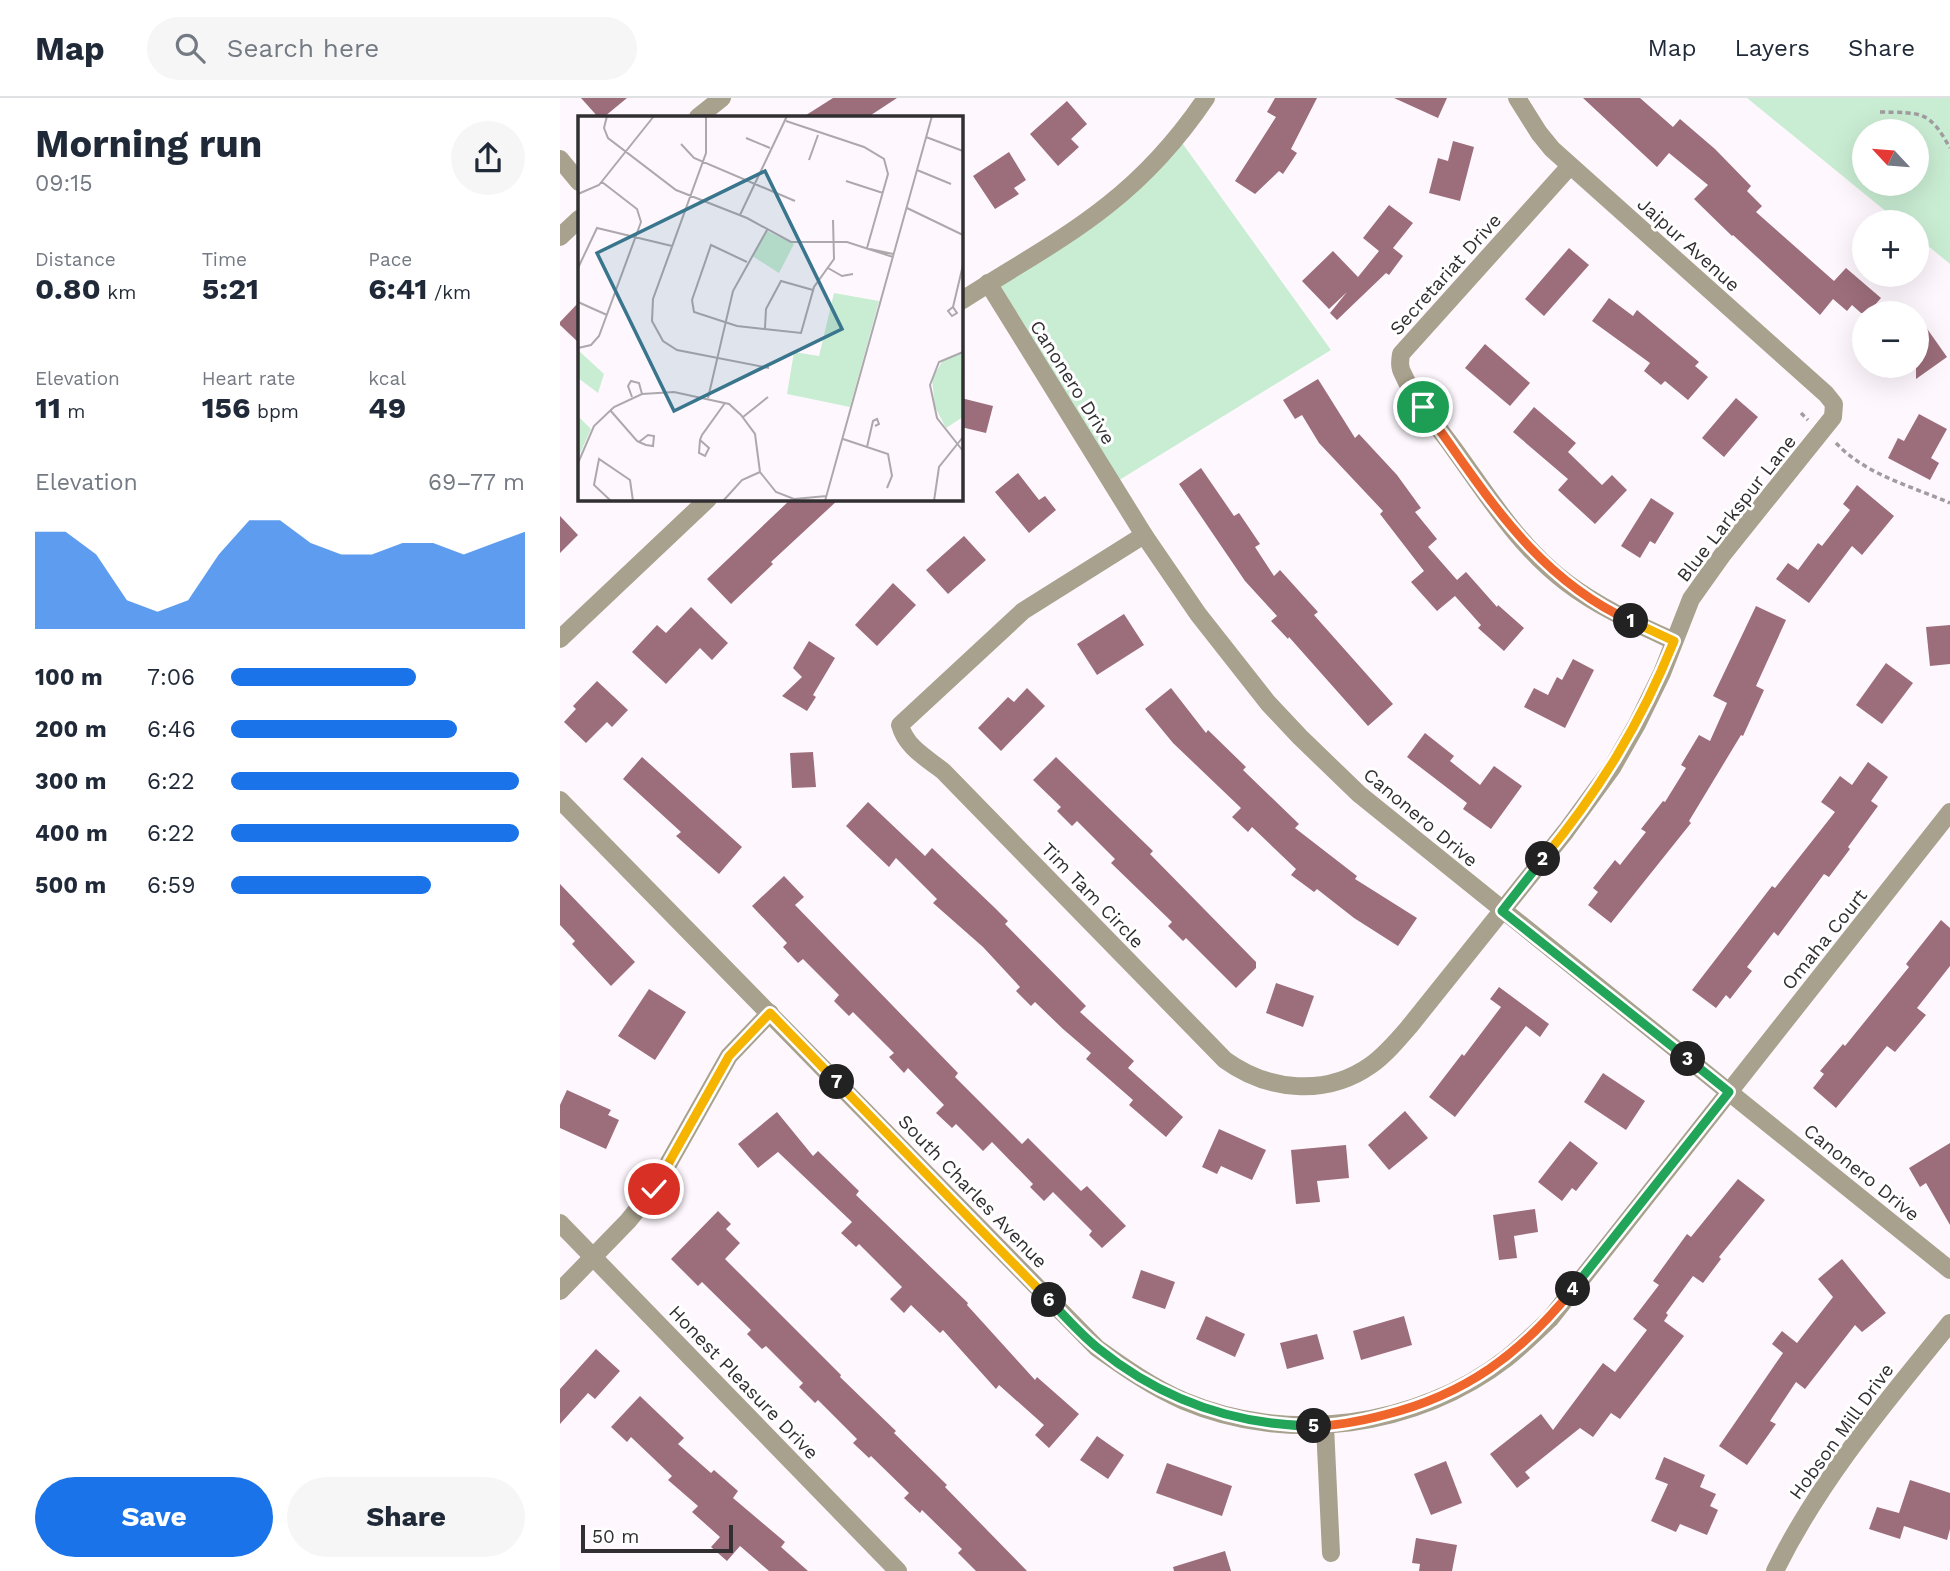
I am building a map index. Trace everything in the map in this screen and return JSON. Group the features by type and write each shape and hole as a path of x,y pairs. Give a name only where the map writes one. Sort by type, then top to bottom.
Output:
{"street":[{"path":"699,116 722,98"},
{"path":"962,300 1056,241 1115,199 1176,139 1206,98"},
{"name":"Jaipur Avenue","path":"1517,98 1539,133 1570,166 1826,394 1834,404 1833,417"},
{"path":"560,159 578,181"},
{"name":"Secretariat Drive","path":"1570,166 1401,354 1399,364 1402,374 1423,407 1514,531 1542,562 1598,605 1674,641"},
{"path":"560,237 578,220"},
{"name":"Canonero Drive","path":"988,284 1144,535 1228,655 1300,737 1359,794 1950,1270"},
{"name":"Blue Larkspur Lane","path":"1502,911 1612,768 1637,724 1691,599 1702,582 1833,417"},
{"path":"560,639 707,500"},
{"name":"Tim Tam Circle","path":"1144,535 1023,611 995,634 900,725 903,738 909,745 943,771 1212,1048 1238,1069 1269,1082 1316,1086 1343,1080 1369,1067 1385,1054 1409,1027 1502,911"},
{"name":"South Charles Avenue","path":"560,800 1083,1334 1131,1373 1170,1395 1212,1411 1269,1423 1325,1426 1356,1422 1413,1408 1459,1388 1505,1360 1550,1319 1729,1092"},
{"name":"Omaha Court","path":"1729,1092 1950,812"},
{"path":"560,1291 628,1221 654,1189 729,1056 770,1013"},
{"name":"Honest Pleasure Drive","path":"560,1223 898,1571"},
{"name":"Hobson Mill Drive","path":"1775,1571 1813,1501 1851,1447 1950,1323"},
{"path":"1325,1426 1331,1553"}],"path":[{"path":"1880,112 1914,112 1927,117 1935,122 1950,148"},
{"path":"1847,456 1888,478 1950,503"}],"green space":[{"path":"1747,98 1950,98 1950,264 1929,247 1929,210 1884,210 1867,196 1929,196 1929,119 1852,119 1852,184"},
{"path":"1180,140 1331,350 1116,482 993,285"}],"building":[{"path":"581,98 627,98 605,116 597,116"},
{"path":"833,98 897,98 870,116 805,116"},
{"path":"1275,98 1317,98 1291,149 1297,153 1283,174 1279,171 1255,194 1235,181 1276,117 1267,112"},
{"path":"1394,98 1447,98 1438,118"},
{"path":"1583,98 1640,98 1673,127 1680,119 1715,149 1751,186 1747,191 1762,206 1756,212 1834,281 1846,268 1852,273 1852,287 1868,287 1881,298 1878,301 1852,301 1847,311 1833,299 1820,315 1694,199 1708,185 1669,153 1657,167"},
{"path":"1067,101 1087,124 1071,139 1079,147 1058,166 1030,134"},
{"path":"1453,141 1474,147 1460,201 1429,193 1438,158 1448,161"},
{"path":"1009,152 1026,180 1014,188 1019,194 995,209 973,176"},
{"path":"1389,205 1413,223 1393,248 1403,256 1389,275 1386,273 1337,320 1330,313 1347,292 1329,309 1302,281 1333,251 1358,277 1379,251 1363,238"},
{"path":"1569,248 1589,265 1544,316 1525,299"},
{"path":"1609,298 1633,316 1637,310 1699,362 1695,366 1708,377 1688,400 1665,381 1661,385 1644,371 1650,363 1592,321"},
{"path":"578,303 578,342 560,325"},
{"path":"1929,331 1947,357 1929,370"},
{"path":"1485,344 1530,383 1510,406 1465,368"},
{"path":"1318,379 1355,438 1359,434 1397,475 1421,508 1415,512 1437,539 1428,547 1457,580 1466,572 1497,607 1498,605 1524,628 1504,651 1478,628 1481,625 1455,596 1437,611 1411,582 1424,571 1380,514 1383,511 1319,443 1302,415 1295,419 1283,400"},
{"path":"962,398 993,406 986,433 962,427"},
{"path":"1736,398 1758,417 1724,457 1702,438"},
{"path":"1534,407 1576,443 1568,452 1602,485 1612,475 1627,490 1595,524 1558,490 1568,479 1513,432"},
{"path":"1919,414 1947,429 1931,458 1939,463 1930,480 1888,458 1898,438 1904,441"},
{"path":"1201,468 1234,516 1239,513 1260,544 1255,547 1274,576 1280,570 1318,612 1314,615 1393,704 1368,726 1289,637 1288,639 1271,621 1277,616 1245,581 1179,484"},
{"path":"1018,473 1039,500 1045,496 1056,510 1029,533 995,492"},
{"path":"1857,485 1894,516 1862,555 1852,546 1809,603 1776,579 1788,563 1798,570 1818,543 1822,546 1850,510 1843,504"},
{"path":"1651,498 1674,513 1655,544 1650,541 1640,558 1621,546"},
{"path":"790,500 838,500 771,562 773,564 731,604 707,579"},
{"path":"560,516 578,535 560,553"},
{"path":"964,536 986,560 948,594 926,570"},
{"path":"893,583 916,605 877,646 855,625"},
{"path":"1756,606 1786,620 1756,686 1764,690 1743,736 1741,735 1689,821 1691,823 1611,923 1588,905 1598,892 1593,888 1615,860 1620,865 1646,832 1641,829 1663,801 1665,802 1686,768 1681,765 1699,735 1710,741 1727,703 1713,696"},
{"path":"691,607 728,643 712,660 700,648 666,684 632,652 657,625 666,633"},
{"path":"1124,614 1144,645 1097,675 1077,644"},
{"path":"1950,625 1950,664 1930,666 1926,627"},
{"path":"809,641 835,658 813,695 816,697 807,711 782,696 802,677 793,668"},
{"path":"1573,659 1594,670 1565,728 1524,707 1534,688 1548,695 1557,677 1562,680"},
{"path":"1886,663 1913,683 1882,724 1856,705"},
{"path":"597,681 628,710 612,727 607,722 586,743 564,722 576,709 573,706"},
{"path":"1027,688 1045,706 1001,751 978,728 1008,697 1014,702"},
{"path":"1171,688 1206,733 1208,730 1246,767 1243,770 1299,824 1295,828 1357,876 1355,879 1417,918 1398,946 1354,918 1317,889 1314,892 1291,875 1296,869 1252,827 1248,832 1232,817 1241,808 1173,743 1145,709"},
{"path":"1425,733 1454,756 1450,761 1480,785 1494,766 1522,786 1491,829 1463,809 1467,803 1407,757"},
{"path":"813,752 816,787 792,788 790,753"},
{"path":"642,757 742,847 719,874 676,836 681,832 623,779"},
{"path":"1056,757 1153,851 1150,854 1256,962 1256,968 1236,988 1186,938 1183,941 1168,926 1172,922 1111,863 1115,859 1077,821 1072,826 1057,811 1061,807 1033,780"},
{"path":"1868,762 1888,777 1871,801 1878,806 1829,877 1824,874 1778,936 1774,932 1747,967 1752,971 1730,999 1726,995 1716,1008 1692,990 1772,886 1775,888 1835,812 1821,802 1840,776 1852,785"},
{"path":"868,802 925,856 932,848 1008,921 1005,924 1086,1006 1080,1012 1134,1061 1128,1068 1183,1117 1166,1137 1129,1105 1133,1100 1086,1059 1091,1053 1035,1002 1031,1006 1016,991 1020,987 983,947 933,903 937,899 896,858 889,867 846,826"},
{"path":"784,876 804,897 795,905 958,1073 955,1077 1022,1144 1028,1138 1081,1191 1087,1186 1126,1226 1102,1248 1089,1235 1092,1231 1053,1192 1044,1201 1030,1187 1033,1184 992,1142 983,1151 956,1124 952,1128 936,1113 944,1105 908,1068 904,1073 889,1057 894,1053 853,1012 849,1016 834,1001 839,995 803,959 798,963 783,947 787,943 752,906"},
{"path":"560,884 635,962 611,986 572,944 575,941 560,925"},
{"path":"1941,920 1950,928 1950,966 1917,1008 1926,1015 1895,1052 1887,1046 1836,1108 1813,1088 1824,1074 1820,1071 1843,1044 1845,1046 1909,967 1906,964"},
{"path":"1276,983 1314,996 1303,1027 1266,1013"},
{"path":"1499,987 1549,1024 1540,1037 1526,1026 1455,1117 1429,1097 1501,1007 1490,999"},
{"path":"649,989 686,1012 655,1060 618,1036"},
{"path":"1603,1073 1645,1101 1626,1130 1584,1102"},
{"path":"567,1090 611,1110 608,1115 619,1120 606,1149 560,1128 560,1105"},
{"path":"1405,1111 1428,1138 1389,1170 1368,1145"},
{"path":"777,1112 813,1156 818,1151 859,1191 856,1195 968,1303 1035,1380 1037,1377 1079,1414 1049,1448 1035,1435 1044,1425 999,1385 996,1389 943,1330 940,1333 911,1305 904,1313 890,1299 902,1287 859,1244 856,1247 841,1233 852,1222 778,1152 758,1168 738,1144"},
{"path":"1219,1129 1266,1150 1252,1180 1221,1166 1217,1174 1202,1167"},
{"path":"1570,1141 1598,1163 1576,1191 1572,1188 1562,1201 1538,1182"},
{"path":"1950,1143 1950,1225 1926,1183 1920,1187 1909,1168"},
{"path":"1346,1145 1349,1178 1317,1181 1320,1202 1296,1204 1291,1150"},
{"path":"1738,1179 1765,1200 1719,1257 1721,1259 1703,1283 1693,1276 1666,1313 1668,1315 1664,1321 1684,1336 1620,1419 1611,1413 1593,1437 1580,1428 1525,1472 1530,1478 1517,1488 1490,1454 1541,1414 1553,1430 1603,1363 1615,1372 1647,1330 1633,1319 1659,1285 1653,1281 1687,1234 1691,1237"},
{"path":"1535,1209 1538,1232 1514,1236 1517,1258 1499,1260 1493,1215"},
{"path":"718,1211 731,1224 726,1229 740,1243 725,1259 896,1431 894,1433 1027,1571 976,1571 958,1553 962,1549 922,1510 920,1513 904,1498 909,1493 871,1456 869,1458 853,1443 857,1439 818,1400 815,1403 799,1387 803,1383 766,1346 762,1349 747,1334 751,1330 702,1282 698,1286 671,1259"},
{"path":"1842,1259 1886,1313 1862,1332 1855,1325 1805,1389 1796,1382 1770,1421 1776,1424 1747,1465 1719,1446 1783,1353 1772,1344 1782,1331 1797,1343 1833,1297 1818,1279"},
{"path":"1141,1270 1175,1282 1165,1309 1132,1298"},
{"path":"1206,1316 1245,1334 1235,1357 1196,1339"},
{"path":"1404,1316 1412,1345 1361,1360 1353,1331"},
{"path":"1317,1334 1324,1359 1287,1369 1280,1343"},
{"path":"596,1349 620,1371 595,1399 588,1393 560,1424 560,1389"},
{"path":"640,1396 684,1438 678,1444 711,1473 714,1470 738,1491 733,1498 785,1542 781,1547 808,1571 769,1571 740,1546 727,1561 711,1547 720,1537 692,1512 698,1506 668,1480 672,1476 631,1437 627,1442 611,1427"},
{"path":"1097,1436 1124,1455 1108,1479 1080,1460"},
{"path":"1664,1457 1705,1475 1700,1487 1716,1494 1710,1506 1718,1510 1707,1535 1680,1524 1676,1532 1651,1521 1668,1484 1655,1479"},
{"path":"1446,1461 1462,1503 1431,1515 1414,1474"},
{"path":"1167,1463 1232,1486 1222,1516 1156,1493"},
{"path":"1910,1480 1950,1493 1950,1529 1947,1540 1904,1526 1900,1539 1869,1529 1877,1507 1899,1513"},
{"path":"1416,1538 1457,1545 1452,1571 1419,1571 1420,1564 1412,1563"},
{"path":"1225,1551 1231,1571 1174,1571 1173,1567"}],"route":[{"path":"654,1189 729,1056 770,1013 1097,1348 1131,1373 1186,1402 1212,1411 1269,1423 1325,1426 1356,1422 1413,1408 1459,1388 1505,1360 1550,1319 1729,1092 1502,911 1612,768 1662,673 1674,641 1598,605 1542,562 1514,531 1423,407"}]}
